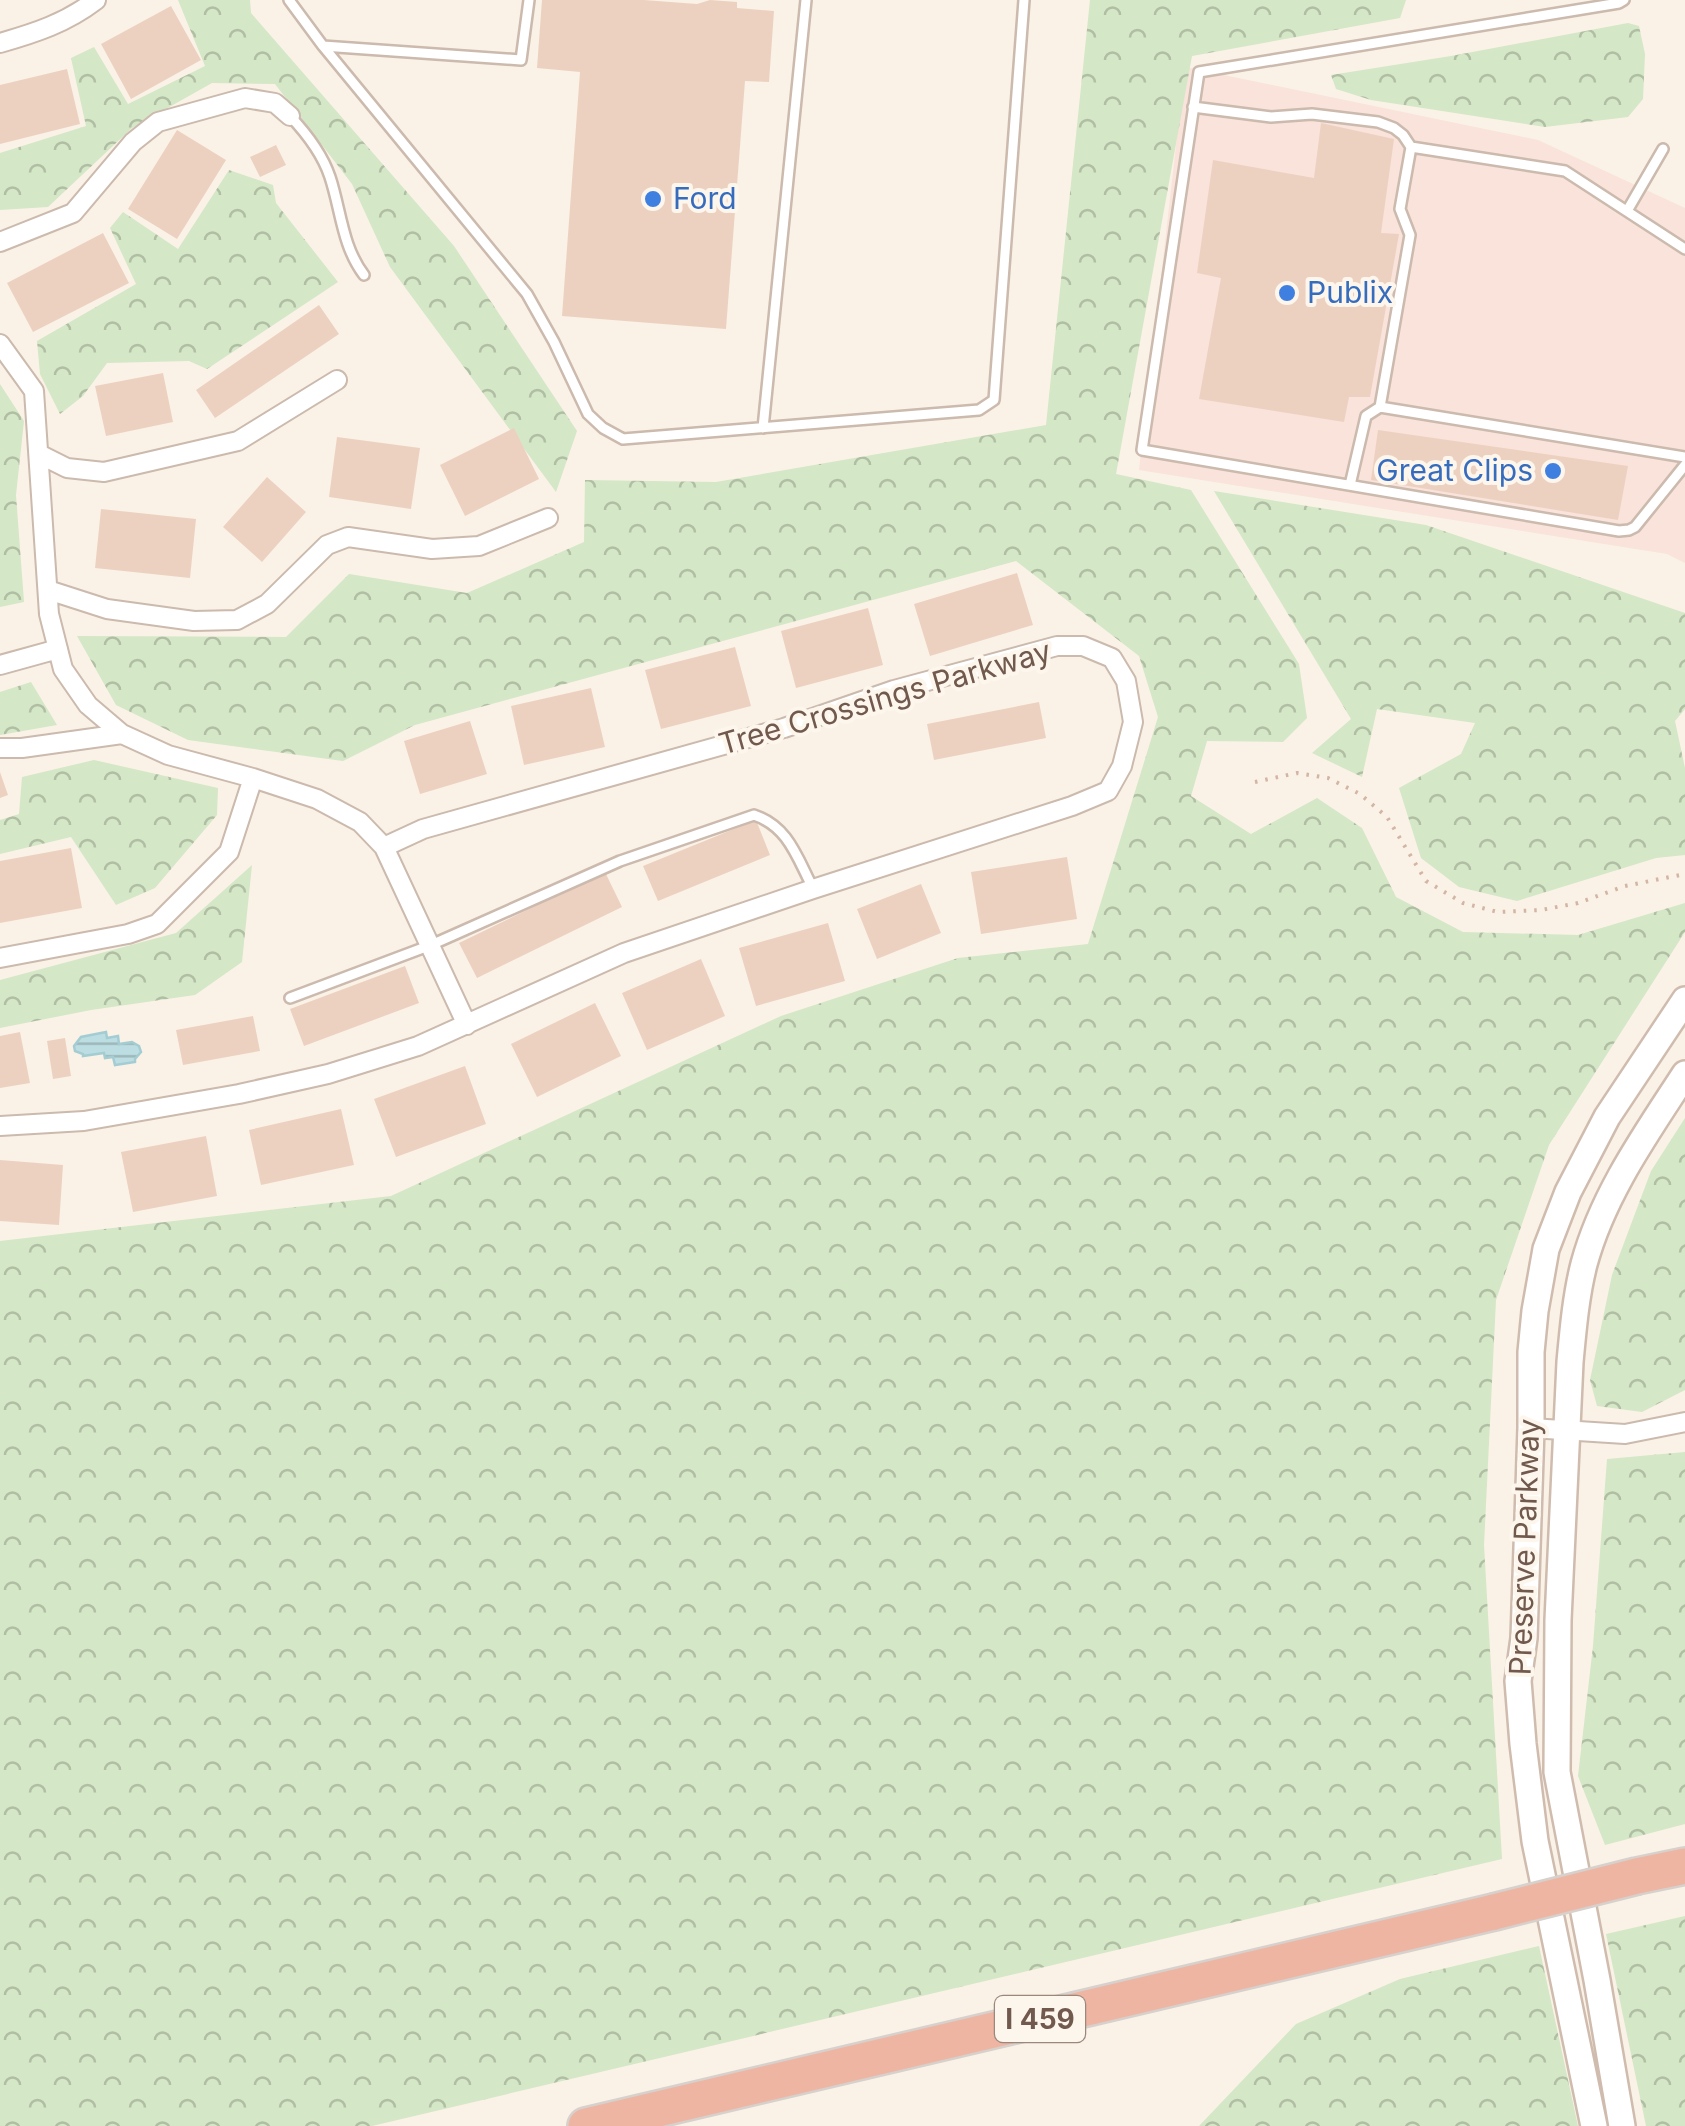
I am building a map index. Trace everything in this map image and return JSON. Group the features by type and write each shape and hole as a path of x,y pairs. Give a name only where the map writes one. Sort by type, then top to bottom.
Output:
{"highway":[{"name":"I 459","path":"586,2126 1685,1866"}],"street":[{"path":"0,44 48,29 96,0"},
{"path":"0,242 73,214 133,142 158,122 245,98 275,103 290,116"},
{"path":"0,344 34,391 49,614 63,669 88,706 122,734 168,755 317,799 360,822 384,847 467,1025"},
{"path":"39,454 66,468 104,472 238,441 337,380"},
{"path":"48,590 107,609 194,621 236,620 267,604 327,544 348,536 432,549 480,546 548,518"},
{"name":"Tree Crossings Parkway","path":"0,1126 84,1121 328,1074 418,1046 624,953 1072,806 1108,791 1122,766 1133,722 1126,681 1112,658 1084,646 1057,646 894,690 784,728 423,829 384,847"},
{"path":"0,665 58,649"},
{"path":"0,748 122,734"},
{"path":"0,958 128,934 157,924 229,852 253,778"},
{"name":"Preserve Parkway","path":"1594,2126 1535,1841 1518,1682 1524,1638 1534,1311 1546,1249 1568,1192 1607,1118 1685,1000"},
{"name":"Preserve Parkway","path":"1622,2126 1556,1772 1558,1620 1573,1326 1584,1264 1601,1216 1626,1166 1685,1074"},
{"path":"1531,1428 1625,1434 1685,1422"}],"lane":[{"path":"289,0 527,294 588,414 623,440 979,410 994,400 1024,0"},
{"path":"323,46 521,60 528,0"},
{"path":"763,428 806,0"},
{"path":"1380,406 1685,461 1635,527 1628,530 1142,450 1199,72 1619,4 1624,0"},
{"path":"1194,107 1272,117 1312,114 1378,122 1394,128 1410,146 1400,209 1410,236 1380,406 1366,416 1350,485"},
{"path":"290,116 322,158 352,259 364,275"},
{"path":"1410,146 1565,172 1685,249"},
{"path":"1626,211 1663,150"},
{"path":"290,998 431,945 620,861 754,815 769,820 787,838 813,889"}],"path":[{"path":"1255,782 1297,772 1328,778 1360,794 1387,817 1426,881 1463,903 1498,912 1578,903 1625,886 1685,874"}],"shaded area":[{"path":"1185,67 1538,140 1685,208 1685,563 1667,554 1139,470"}],"green space":[{"path":"178,0 250,0 251,13 454,246 577,431 556,492 390,267 352,184 275,84 212,83 132,128 48,207 0,210 0,153 86,126 71,58 94,47 128,104 205,66"},
{"path":"1090,0 1406,0 1400,18 1192,56 1116,474 1191,490 1299,664 1307,718 1283,742 1207,741 1191,796 1251,834 1317,798 1362,828 1396,897 1463,932 1578,935 1685,903 1685,932 1549,1145 1496,1300 1484,1545 1502,1859 372,2126 0,2126 0,1241 391,1196 781,1016 958,958 1088,944 1158,717 1139,656 1016,561 415,725 343,761 188,740 116,705 77,636 286,637 349,574 467,593 584,542 585,480 716,482 1046,425"},
{"path":"1628,23 1639,26 1645,54 1643,99 1628,117 1545,127 1371,100 1336,89 1331,75 1451,56"},
{"path":"229,170 273,185 276,203 338,282 207,369 189,361 107,363 83,396 60,414 40,374 37,341 136,284 110,228 123,212 178,249"},
{"path":"0,384 24,421 16,495 24,602 0,607"},
{"path":"1214,491 1426,525 1685,613 1685,709 1675,721 1685,768 1685,855 1656,858 1517,901 1459,887 1421,858 1399,788 1461,754 1475,723 1377,709 1362,777 1312,753 1351,719"},
{"path":"31,682 57,725 0,735 0,692"},
{"path":"94,760 218,788 217,815 155,888 116,905 71,837 0,854 0,820 19,814 22,777"},
{"path":"252,865 242,962 195,995 0,1028 0,980 176,933"},
{"path":"1685,1118 1685,1390 1642,1412 1597,1406 1590,1380 1612,1275 1651,1171"},
{"path":"1685,1452 1685,1824 1605,1845 1578,1776 1593,1646 1607,1459"},
{"path":"1685,1916 1685,2126 1646,2126 1606,1934"},
{"path":"1539,1946 1578,2126 1199,2126 1296,2024 1400,1979"}],"water":[{"path":"106,1032 107,1038 118,1036 119,1044 132,1042 139,1046 141,1052 135,1062 115,1065 113,1057 105,1058 104,1053 83,1056 75,1051 81,1037"}],"building":[{"name":"Ford","path":"542,0 697,4 710,0 737,2 737,8 774,11 769,82 745,81 726,329 562,316 580,72 537,68"},
{"path":"171,6 201,60 131,99 101,44"},
{"path":"67,69 80,124 0,144 0,85"},
{"path":"1321,123 1394,139 1381,233 1399,234 1370,397 1349,397 1344,422 1199,399 1221,278 1197,273 1213,160 1314,178"},
{"path":"177,130 226,160 177,239 128,209"},
{"path":"276,145 286,165 260,177 250,157"},
{"path":"103,233 129,283 33,332 7,283"},
{"path":"319,305 339,334 215,418 196,390"},
{"path":"163,373 173,422 106,436 95,386"},
{"path":"514,428 539,479 465,516 440,465"},
{"path":"1378,430 1628,466 1618,520 1371,480"},
{"path":"337,437 420,448 411,509 329,497"},
{"path":"267,477 306,512 262,562 223,527"},
{"path":"101,509 196,519 190,578 95,568"},
{"path":"1017,573 1033,625 930,656 914,604"},
{"path":"868,608 883,665 796,688 781,631"},
{"path":"735,647 751,706 661,729 645,670"},
{"path":"591,688 605,747 524,765 511,706"},
{"path":"1039,702 1046,738 934,760 927,724"},
{"path":"470,721 487,774 420,794 404,741"},
{"path":"0,772 8,795 0,798"},
{"path":"756,820 770,855 658,901 643,866"},
{"path":"71,848 82,908 0,923 0,861"},
{"path":"1067,857 1077,919 981,934 971,872"},
{"path":"605,872 622,907 477,978 459,943"},
{"path":"921,884 941,933 877,959 857,909"},
{"path":"828,923 845,981 756,1006 739,948"},
{"path":"701,959 725,1016 647,1050 622,993"},
{"path":"405,966 419,1003 304,1046 290,1009"},
{"path":"595,1003 621,1056 537,1097 511,1044"},
{"path":"253,1016 260,1051 183,1065 176,1030"},
{"path":"20,1032 30,1083 0,1088 0,1036"},
{"path":"65,1038 71,1076 53,1079 47,1041"},
{"path":"465,1066 486,1124 396,1157 374,1099"},
{"path":"341,1109 354,1165 261,1185 249,1130"},
{"path":"206,1136 217,1196 133,1212 121,1152"},
{"path":"0,1160 63,1165 59,1225 0,1221"}],"place":[{"name":"Ford","path":"653,199"},
{"name":"Publix","path":"1287,293"},
{"name":"Great Clips","path":"1553,471"}]}
